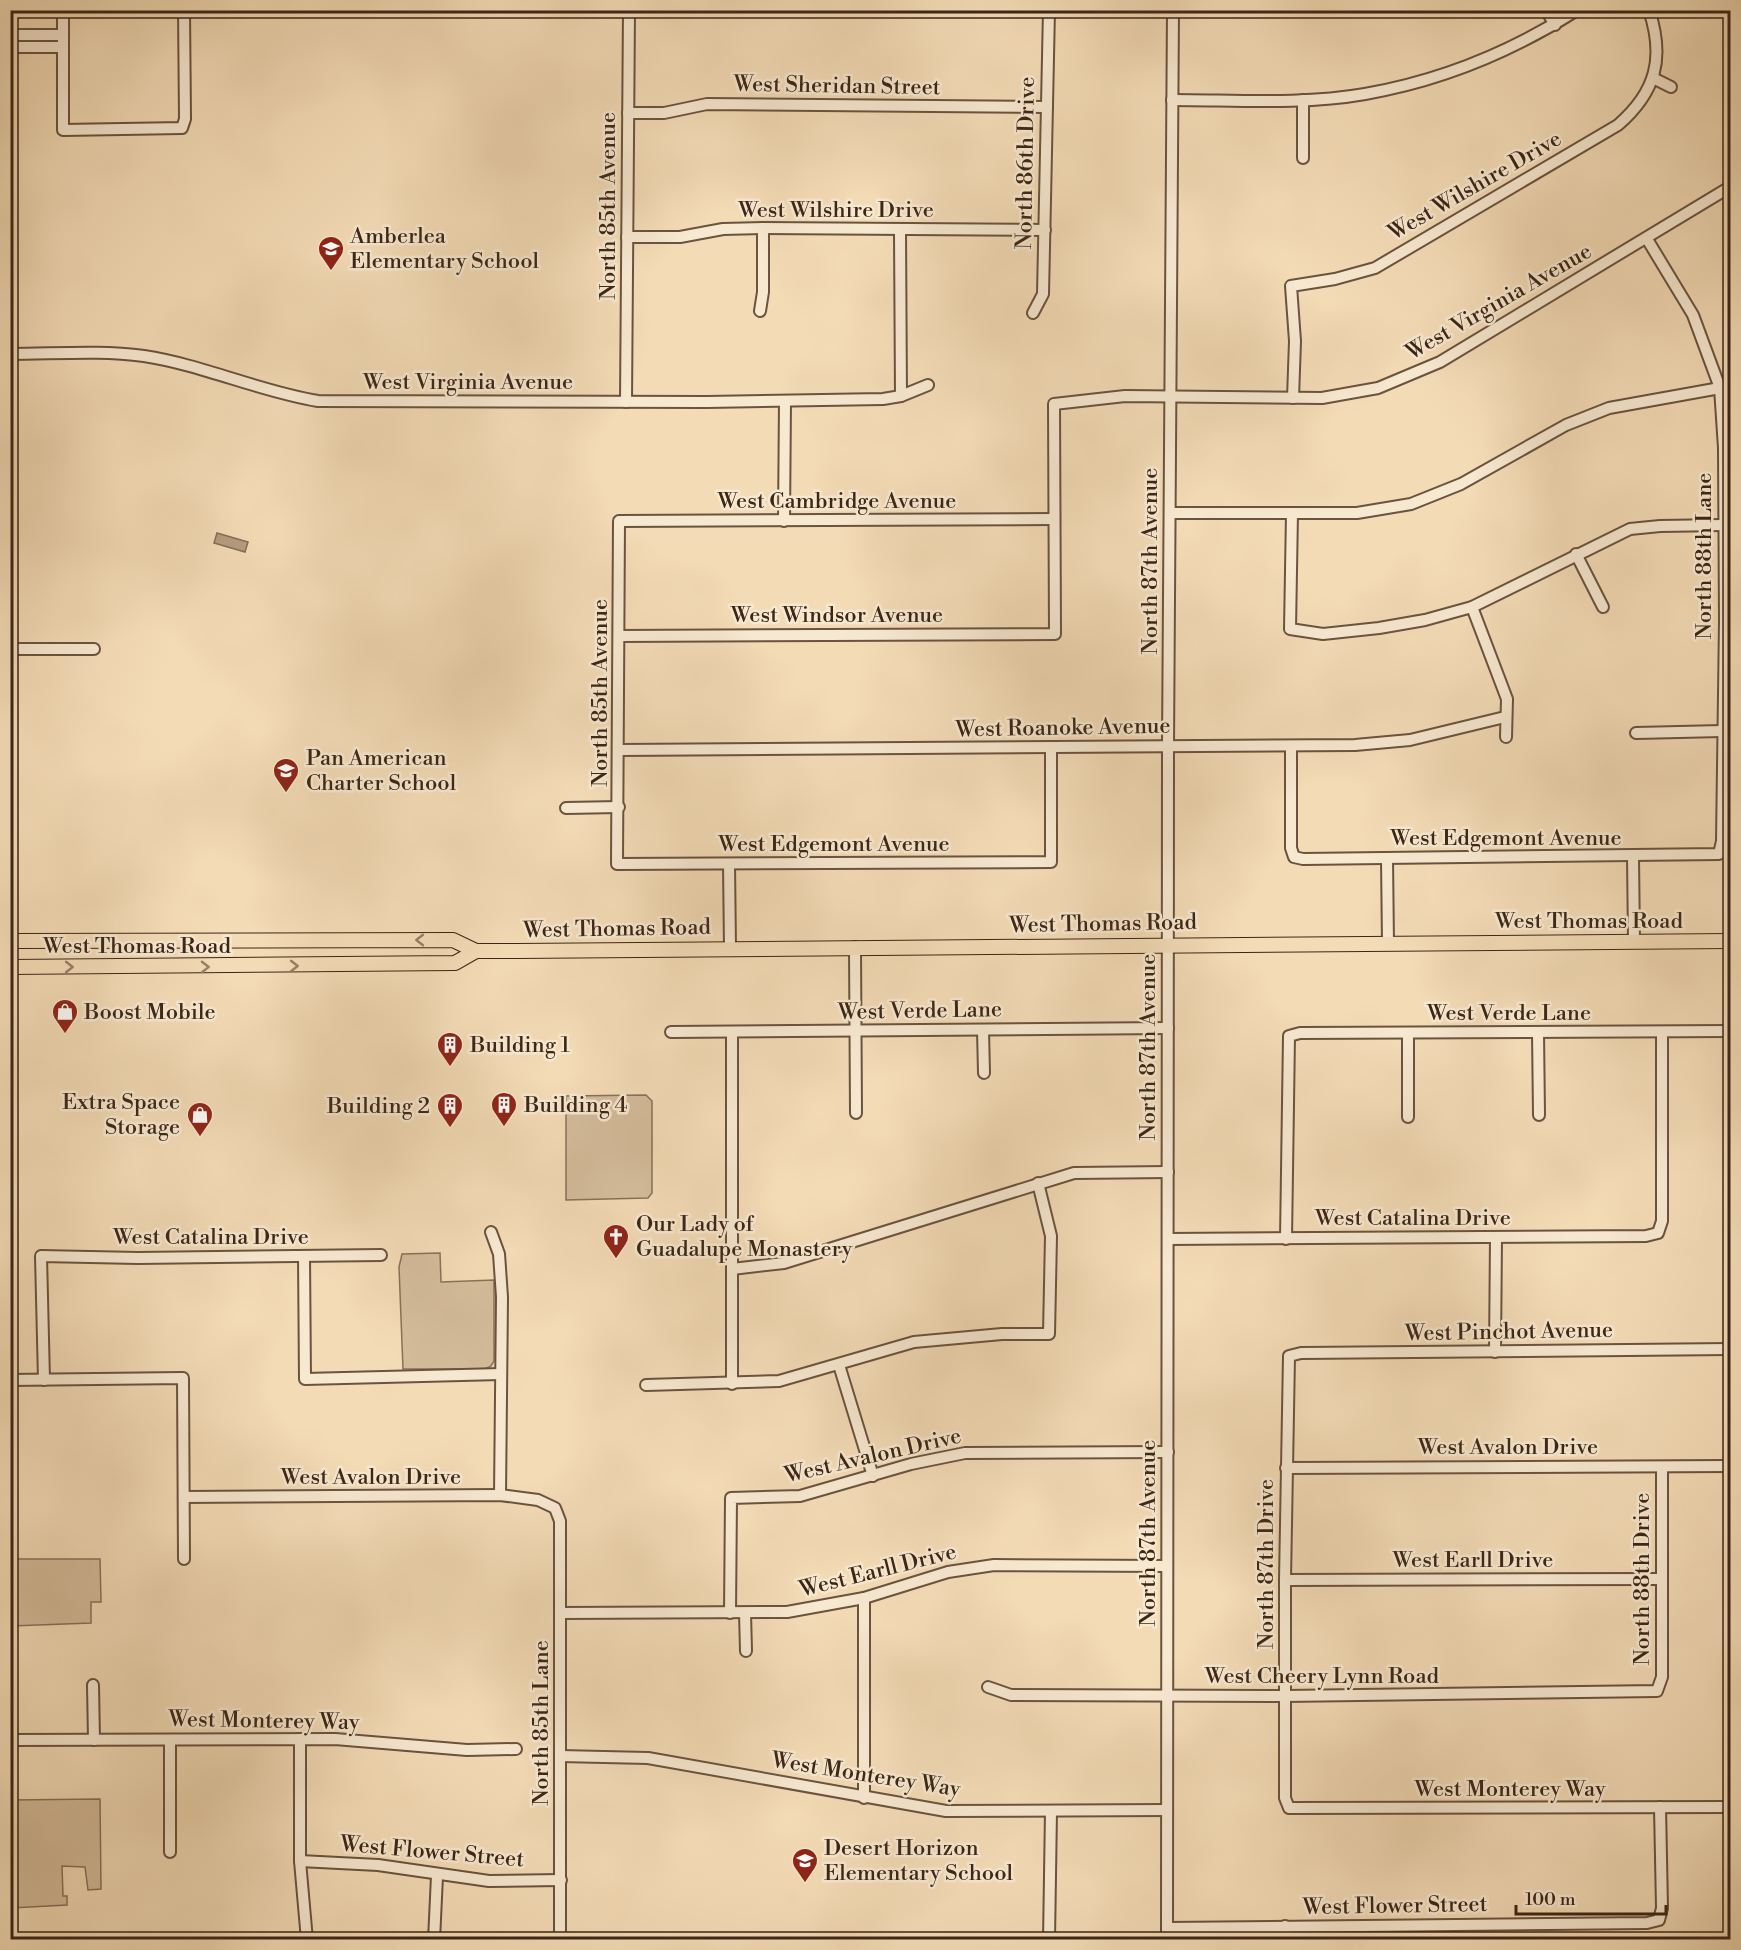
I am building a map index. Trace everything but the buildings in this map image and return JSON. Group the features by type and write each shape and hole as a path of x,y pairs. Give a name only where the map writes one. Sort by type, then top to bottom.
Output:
{"main road":[{"name":"West Thomas Road","path":"10,941 453,940 476,951 1731,941"},
{"path":"235,941 236,966"},
{"name":"West Thomas Road","path":"10,967 455,963 476,951"}],"street":[{"path":"63,10 63,130 182,128 185,119 184,10"},
{"name":"North 85th Avenue","path":"626,402 629,10"},
{"name":"North 86th Drive","path":"1033,314 1043,294 1048,10"},
{"name":"North 87th Avenue","path":"1167,1934 1168,745 1173,10"},
{"path":"1546,10 1555,25"},
{"path":"1172,100 1303,100 1364,94 1426,80 1491,56 1555,25 1577,10"},
{"path":"1650,10 1659,50 1653,78 1671,87"},
{"path":"62,35 16,35 16,47 62,47"},
{"name":"West Wilshire Drive","path":"1293,398 1294,341 1291,286 1335,279 1375,268 1618,125 1632,113 1653,78"},
{"path":"1303,100 1303,158"},
{"name":"West Sheridan Street","path":"628,113 664,113 707,104 1047,107"},
{"name":"West Virginia Avenue","path":"1054,519 1054,404 1125,396 1322,398 1378,388 1425,370 1731,187"},
{"path":"760,311 763,292 763,228"},
{"name":"West Wilshire Drive","path":"627,237 680,237 723,229 763,228 900,231 1045,230"},
{"path":"900,231 901,396"},
{"name":"North 88th Lane","path":"1647,239 1693,315 1720,388 1724,448 1723,525 1728,621 1722,731 1722,841 1719,854"},
{"name":"West Virginia Avenue","path":"10,354 117,354 146,357 318,401 626,402 883,399 901,396 928,385"},
{"path":"1170,513 1357,513 1411,504 1461,484 1566,425 1609,408 1720,388"},
{"path":"784,521 785,401"},
{"path":"1292,513 1290,629 1323,634 1425,620 1472,607 1523,584 1576,554 1630,529 1723,525"},
{"name":"West Cambridge Avenue","path":"619,521 1054,519"},
{"name":"West Windsor Avenue","path":"619,636 1055,634 1054,519"},
{"name":"North 85th Avenue","path":"617,864 619,521"},
{"path":"1576,554 1603,607"},
{"path":"1472,607 1507,699 1506,737"},
{"path":"10,649 94,649"},
{"name":"West Roanoke Avenue","path":"619,750 1168,745 1291,747 1410,740 1505,717"},
{"path":"1636,733 1722,731"},
{"name":"West Edgemont Avenue","path":"617,864 1051,862 1051,747"},
{"name":"West Edgemont Avenue","path":"1291,747 1291,848 1294,856 1303,859 1633,857 1719,854"},
{"path":"566,808 619,807"},
{"path":"1633,857 1634,941"},
{"path":"1387,859 1388,943"},
{"path":"729,864 730,948"},
{"path":"855,947 856,1113"},
{"name":"West Verde Lane","path":"671,1032 1168,1028"},
{"path":"983,1030 984,1073"},
{"name":"West Verde Lane","path":"1286,1239 1289,1036 1300,1033 1731,1031"},
{"path":"732,1032 732,1384"},
{"path":"1538,1032 1539,1115"},
{"name":"West Catalina Drive","path":"1168,1239 1646,1236 1658,1233 1662,1221 1662,1032"},
{"path":"1408,1033 1408,1117"},
{"path":"732,1269 784,1263 1038,1183 1088,1172 1168,1172"},
{"path":"646,1385 779,1381 914,1342 937,1338 1002,1334 1049,1334 1051,1236 1038,1183"},
{"path":"491,1232 499,1254 500,1495"},
{"path":"1496,1237 1496,1352"},
{"name":"West Catalina Drive","path":"44,1380 41,1256 138,1258 381,1255"},
{"path":"303,1256 305,1379 501,1374"},
{"name":"West Pinchot Avenue","path":"1288,1356 1301,1353 1731,1348"},
{"name":"North 87th Drive","path":"1288,1356 1285,1798 1289,1808"},
{"path":"839,1365 873,1476"},
{"path":"10,1380 183,1378 184,1559"},
{"name":"West Avalon Drive","path":"730,1613 731,1498 800,1496 943,1456 965,1453 1168,1452"},
{"name":"West Avalon Drive","path":"1286,1468 1731,1466"},
{"name":"North 88th Drive","path":"1657,1691 1662,1677 1662,1467"},
{"name":"West Avalon Drive","path":"184,1497 500,1495 538,1500 555,1508"},
{"name":"North 85th Lane","path":"555,1508 560,1521 560,1940"},
{"name":"West Earll Drive","path":"561,1613 745,1613 805,1610 864,1598 948,1572 994,1565 1167,1566"},
{"name":"West Earll Drive","path":"1285,1581 1661,1580"},
{"path":"864,1598 864,1798"},
{"path":"745,1613 746,1651"},
{"path":"93,1685 94,1740"},
{"name":"West Cheery Lynn Road","path":"987,1687 1011,1695 1168,1697 1657,1691"},
{"path":"300,1739 300,1861 307,1940"},
{"name":"West Monterey Way","path":"10,1740 300,1739 467,1750 516,1749"},
{"path":"170,1740 170,1852"},
{"name":"West Monterey Way","path":"560,1756 648,1758 946,1811 1167,1810"},
{"name":"West Flower Street","path":"1167,1934 1285,1926 1647,1923 1659,1920 1662,1908 1660,1807"},
{"name":"West Monterey Way","path":"1289,1808 1731,1807"},
{"path":"1050,1940 1051,1811"},
{"name":"West Flower Street","path":"300,1861 378,1866 437,1876 489,1881 561,1880"},
{"path":"434,1940 437,1876"},
{"path":"1285,1926 1285,1940"}],"shaded area":[{"path":"217,533 248,542 245,552 214,543"},
{"path":"646,1095 652,1101 652,1193 648,1198 566,1200 566,1096"},
{"path":"440,1253 441,1282 494,1280 494,1361 485,1369 403,1369 399,1267 402,1254"},
{"path":"11,1559 100,1559 101,1602 91,1602 91,1623 11,1626"},
{"path":"100,1799 101,1889 88,1890 85,1867 62,1866 63,1896 67,1896 67,1905 11,1908 11,1800"}],"place":[{"name":"Amberlea Elementary School","path":"331,272"},
{"name":"Pan American Charter School","path":"286,794"},
{"name":"Boost Mobile","path":"65,1035"},
{"name":"Building 1","path":"450,1068"},
{"name":"Building 4","path":"504,1128"},
{"name":"Building 2","path":"450,1129"},
{"name":"Extra Space Storage","path":"200,1138"},
{"name":"Our Lady of Guadalupe Monastery","path":"616,1260"},
{"name":"Desert Horizon Elementary School","path":"805,1884"}]}
